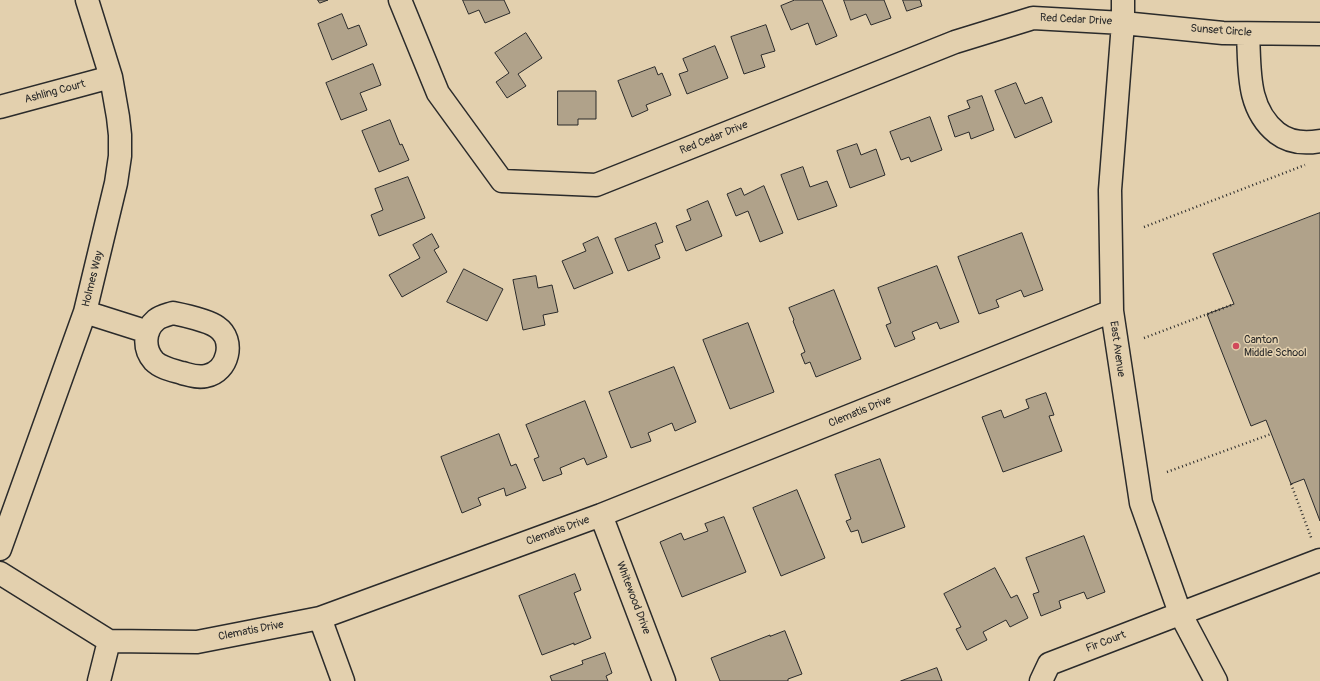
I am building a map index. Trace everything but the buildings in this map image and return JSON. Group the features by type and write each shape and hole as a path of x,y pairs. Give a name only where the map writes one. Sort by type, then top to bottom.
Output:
{"street":[{"name":"Holmes Way","path":"0,549 85,312 116,183 120,156 120,135 111,77 87,0"},
{"name":"Red Cedar Drive","path":"400,0 438,92 502,181 596,185 962,40 1033,18 1123,23"},
{"name":"East Avenue","path":"1123,0 1123,23 1110,190 1112,311 1141,503 1180,613 1216,681"},
{"name":"Sunset Circle","path":"1123,23 1223,33 1320,34"},
{"path":"1248,34 1253,96 1256,107 1269,127 1279,135 1300,143 1320,140"},
{"name":"Ashling Court","path":"0,107 111,77"},
{"name":"Clematis Drive","path":"109,641 197,642 320,618 601,515 1112,311"},
{"path":"85,312 148,332"},
{"name":"Whitewood Drive","path":"601,515 664,681"},
{"name":"Fir Court","path":"1041,681 1049,664 1320,560"},
{"path":"0,573 109,641 99,681"},
{"path":"320,618 343,681"}],"path":[{"path":"1144,227 1310,163"},
{"path":"1144,338 1234,304"},
{"path":"1167,472 1271,434"},
{"path":"1291,484 1320,560"}],"place":[{"name":"Canton Middle School","path":"1236,346"}]}
